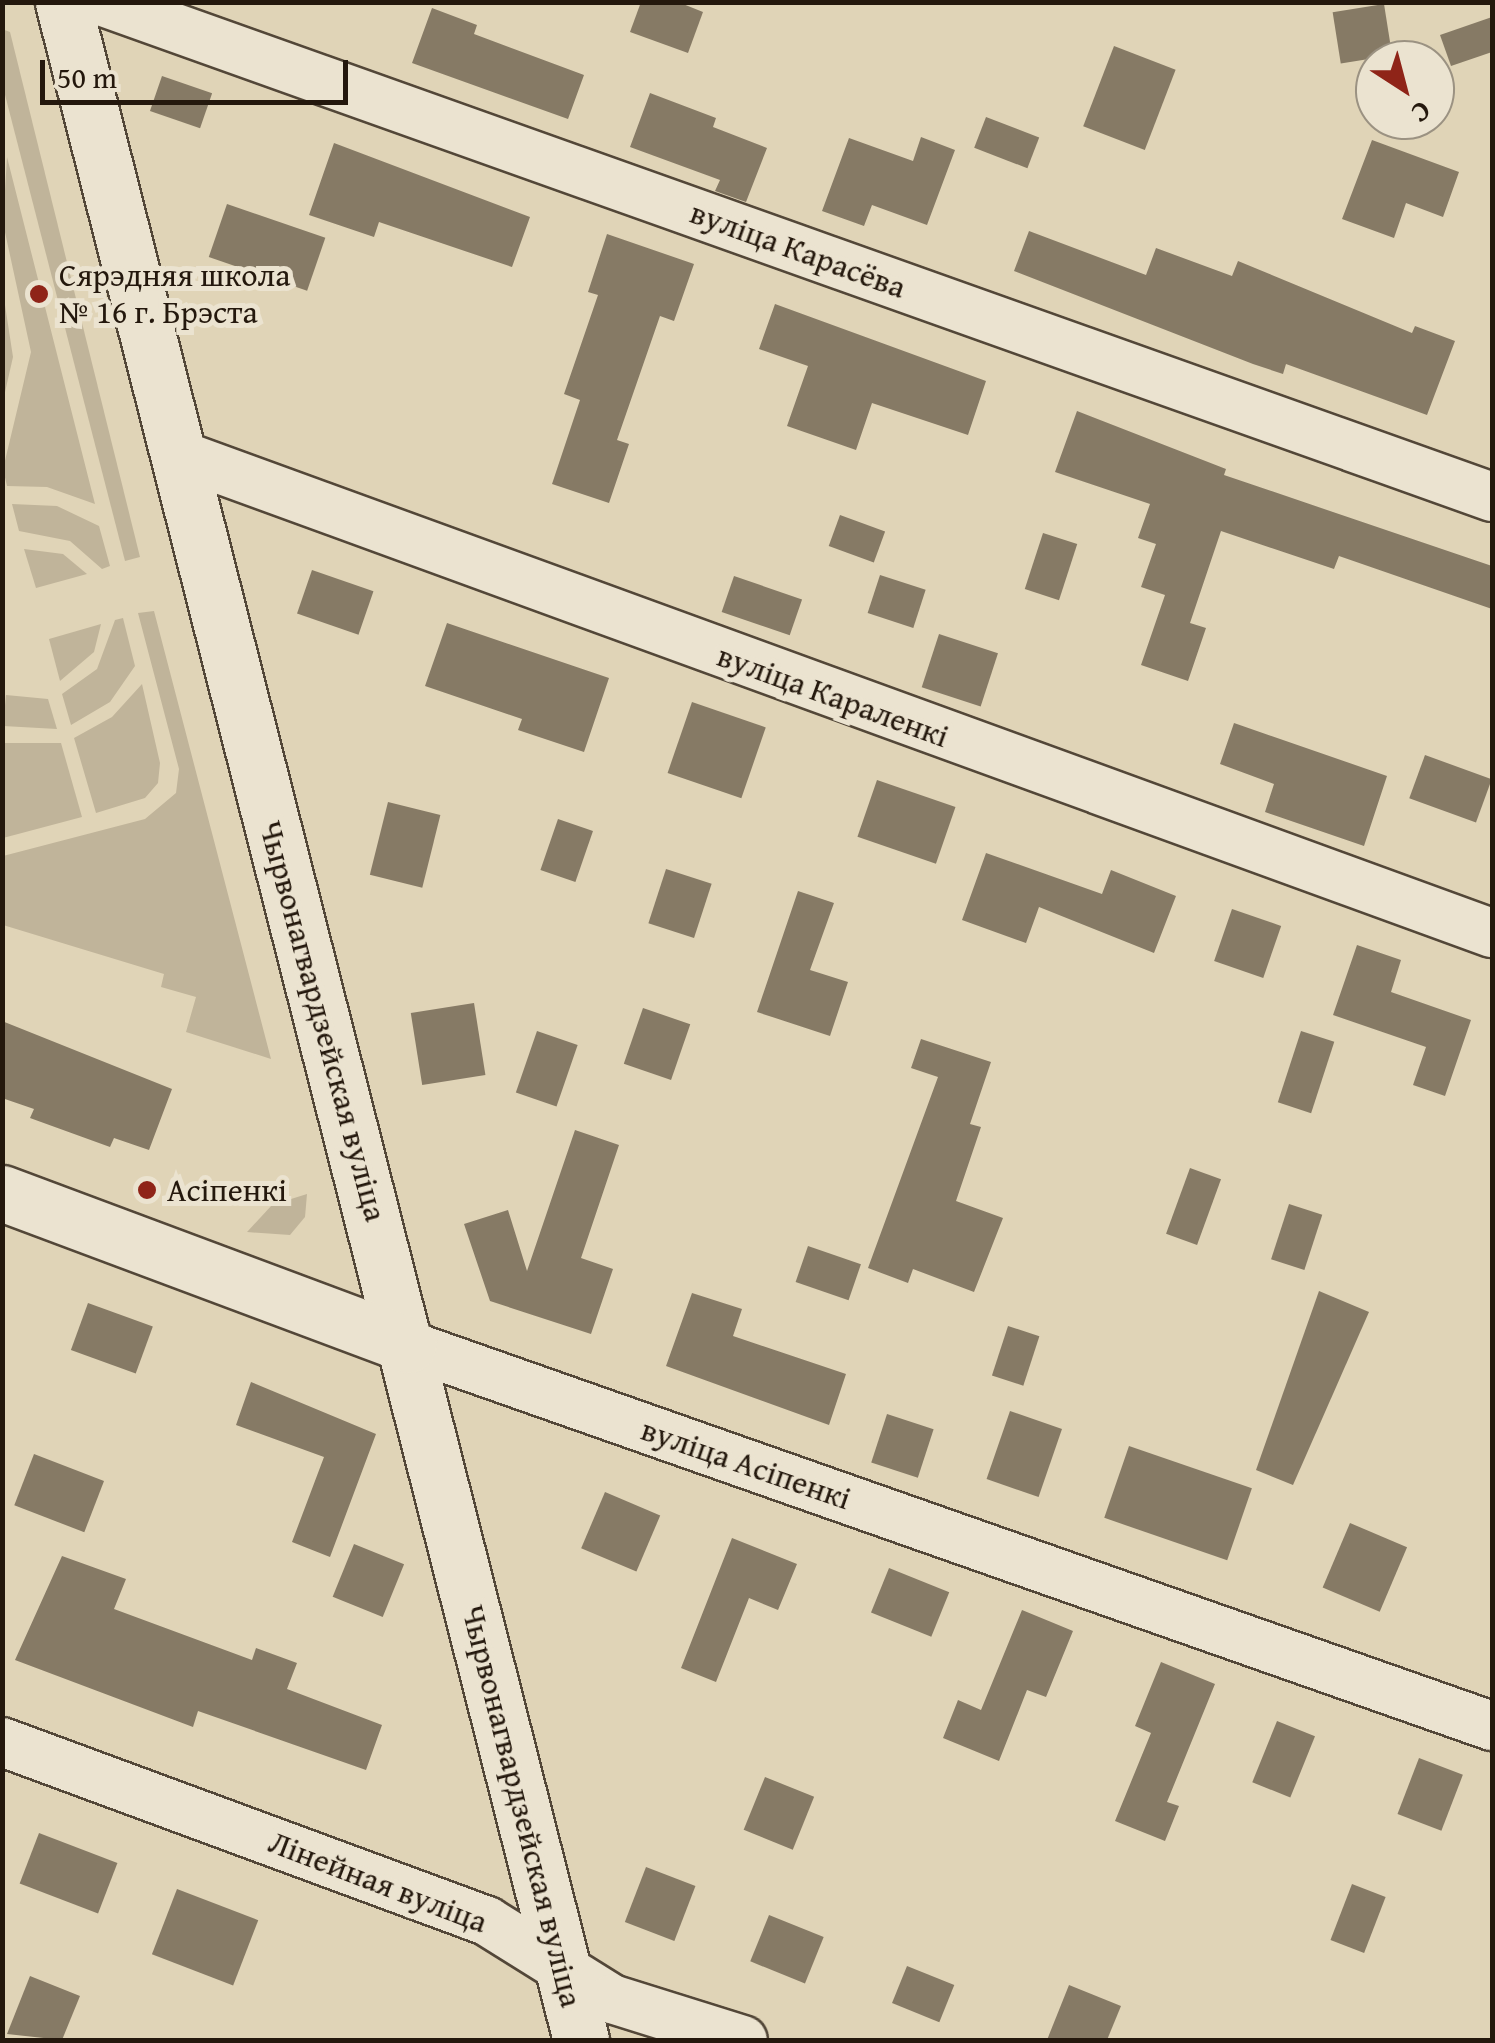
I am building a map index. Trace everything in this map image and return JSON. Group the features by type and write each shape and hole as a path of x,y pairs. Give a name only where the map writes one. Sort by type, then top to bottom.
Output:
{"main road":[{"name":"Чырвонагвардзейская вуліца","path":"63,2 175,453 408,1346 581,2040"},
{"name":"вуліца Асіпенкі","path":"2,1193 408,1346"}],"street":[{"name":"вуліца Карасёва","path":"103,2 1492,497"},
{"name":"вуліца Караленкі","path":"175,453 1492,933"},
{"name":"вуліца Асіпенкі","path":"408,1346 1492,1726"},
{"name":"Лінейная вуліца","path":"2,1742 488,1921 561,1963 612,1999 743,2040"}],"shaded area":[{"path":"2,29 10,32 140,557 125,561 3,87"},
{"path":"7,157 95,504 47,487 7,486 3,469 31,352 3,223"},
{"path":"3,292 13,357 2,401"},
{"path":"12,504 57,506 99,526 110,566 102,569 70,541 19,531"},
{"path":"24,549 63,554 87,574 36,588"},
{"path":"154,611 271,1059 186,1032 196,997 161,987 164,974 3,925 3,856 145,819 176,793 179,769 138,613"},
{"path":"123,618 135,666 110,702 71,725 62,694 97,669 115,620"},
{"path":"101,624 94,652 60,681 49,639"},
{"path":"142,684 160,763 158,783 145,798 96,813 74,738 112,717"},
{"path":"6,695 48,699 57,729 3,726"},
{"path":"3,743 61,743 82,817 3,838"},
{"path":"307,1194 305,1217 290,1235 247,1232 272,1205"}],"building":[{"path":"641,2 678,2 703,12 688,53 630,32"},
{"path":"1384,4 1390,40 1355,40 1355,61 1341,63 1333,12"},
{"path":"432,8 477,25 474,34 584,75 568,119 412,63"},
{"path":"1492,17 1492,52 1455,65 1455,40 1442,40 1440,35"},
{"path":"1114,46 1176,70 1145,150 1083,126"},
{"path":"162,76 212,93 200,128 150,111"},
{"path":"650,93 716,118 713,127 767,148 746,202 715,191 720,180 630,147"},
{"path":"986,117 1039,137 1027,168 974,148"},
{"path":"921,137 955,150 927,225 872,205 864,226 822,211 849,138 913,161"},
{"path":"1372,140 1459,172 1443,217 1406,203 1394,238 1342,219"},
{"path":"334,143 530,217 512,267 379,222 374,237 309,215"},
{"path":"227,204 325,238 307,291 209,257"},
{"path":"1029,231 1146,275 1156,248 1232,276 1238,261 1412,333 1415,326 1455,341 1427,415 1286,364 1283,374 1253,364 1014,271"},
{"path":"607,234 694,264 674,321 660,316 617,440 629,444 609,503 552,484 580,400 564,394 598,295 588,292"},
{"path":"775,304 986,381 968,435 872,403 856,450 787,426 808,366 759,349"},
{"path":"1077,411 1226,469 1224,475 1492,566 1492,609 1339,556 1334,569 1221,531 1190,623 1206,628 1188,681 1141,665 1165,595 1141,587 1156,544 1138,538 1150,504 1055,472"},
{"path":"840,515 885,531 874,562 829,546"},
{"path":"1043,533 1077,544 1059,600 1025,589"},
{"path":"312,570 373,591 358,635 297,613"},
{"path":"880,575 926,590 913,628 868,613"},
{"path":"734,576 802,599 790,635 722,612"},
{"path":"447,623 609,678 584,752 518,730 522,719 425,686"},
{"path":"939,634 998,653 981,706 922,687"},
{"path":"692,702 766,727 741,798 668,773"},
{"path":"1234,723 1387,776 1364,846 1265,812 1274,784 1220,764"},
{"path":"1425,755 1492,779 1476,823 1409,798"},
{"path":"877,780 955,807 936,864 857,837"},
{"path":"388,802 440,815 422,888 370,875"},
{"path":"558,819 593,831 575,882 540,870"},
{"path":"986,853 1102,894 1111,870 1176,896 1154,953 1039,907 1026,943 962,920"},
{"path":"666,869 712,884 694,938 648,923"},
{"path":"798,891 834,903 810,970 848,982 830,1036 757,1012"},
{"path":"1232,909 1281,926 1263,978 1214,961"},
{"path":"1357,945 1401,960 1391,992 1471,1020 1445,1096 1413,1085 1426,1047 1333,1015"},
{"path":"474,1003 485,1075 422,1085 411,1013"},
{"path":"643,1008 690,1024 671,1080 624,1064"},
{"path":"2,1021 172,1089 149,1150 114,1138 110,1147 30,1118 34,1109 2,1098"},
{"path":"537,1031 578,1045 556,1106 516,1092"},
{"path":"1301,1031 1334,1042 1311,1113 1278,1102"},
{"path":"921,1039 991,1062 970,1124 981,1127 956,1201 1003,1218 974,1292 913,1269 908,1283 868,1268 938,1077 911,1068"},
{"path":"575,1130 619,1145 581,1258 613,1269 591,1334 490,1301 464,1224 508,1210 527,1271"},
{"path":"1190,1168 1221,1179 1197,1245 1166,1234"},
{"path":"1289,1204 1322,1215 1304,1270 1271,1259"},
{"path":"808,1246 861,1264 849,1300 796,1282"},
{"path":"1319,1291 1369,1312 1293,1485 1256,1470"},
{"path":"692,1293 742,1309 733,1336 846,1374 829,1425 666,1366"},
{"path":"88,1303 153,1327 136,1374 71,1350"},
{"path":"1008,1326 1039,1336 1023,1386 992,1375"},
{"path":"251,1382 376,1434 330,1557 292,1542 324,1457 236,1425"},
{"path":"1010,1411 1062,1429 1039,1497 987,1479"},
{"path":"887,1414 934,1429 918,1478 871,1463"},
{"path":"1129,1446 1252,1488 1227,1560 1104,1518"},
{"path":"34,1454 104,1481 84,1532 14,1505"},
{"path":"605,1492 660,1515 636,1572 581,1548"},
{"path":"1350,1523 1407,1547 1380,1612 1323,1587"},
{"path":"732,1538 797,1564 778,1610 749,1598 716,1682 681,1668"},
{"path":"354,1544 404,1564 383,1617 333,1597"},
{"path":"62,1556 126,1579 114,1609 252,1660 256,1648 297,1663 287,1689 382,1725 366,1770 198,1711 193,1727 15,1660"},
{"path":"889,1568 949,1592 931,1637 871,1613"},
{"path":"1022,1610 1073,1631 1046,1697 1027,1690 999,1761 943,1738 958,1700 981,1710"},
{"path":"1161,1662 1215,1684 1167,1802 1179,1806 1165,1841 1115,1821 1151,1733 1135,1726"},
{"path":"1277,1721 1315,1736 1290,1798 1252,1782"},
{"path":"1419,1758 1463,1775 1441,1831 1397,1814"},
{"path":"765,1777 814,1797 793,1850 744,1830"},
{"path":"39,1833 117,1863 98,1914 20,1883"},
{"path":"646,1867 695,1886 674,1941 625,1922"},
{"path":"1352,1884 1386,1897 1364,1953 1330,1940"},
{"path":"177,1889 258,1920 233,1986 152,1954"},
{"path":"769,1915 824,1937 805,1983 750,1961"},
{"path":"907,1966 954,1985 939,2022 892,2003"},
{"path":"30,1976 80,1996 62,2040 7,2034"},
{"path":"1069,1985 1121,2006 1107,2040 1047,2040"}],"place":[{"name":"Сярэдняя школа № 16 г. Брэста","path":"39,294"},
{"name":"Асіпенкі","path":"147,1190"}]}
